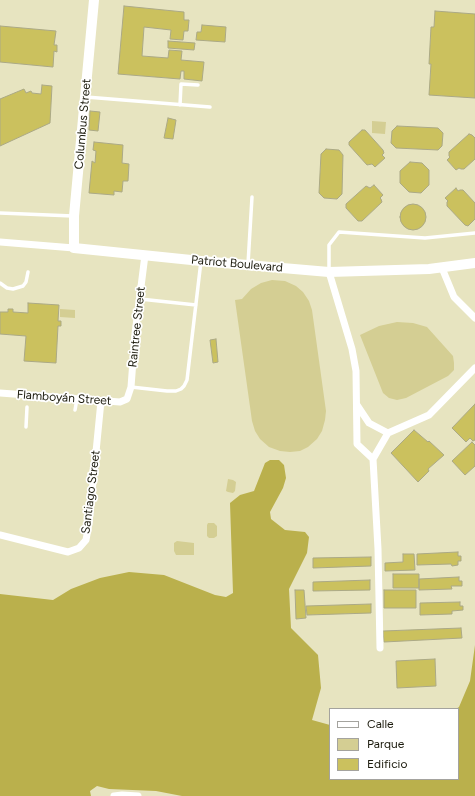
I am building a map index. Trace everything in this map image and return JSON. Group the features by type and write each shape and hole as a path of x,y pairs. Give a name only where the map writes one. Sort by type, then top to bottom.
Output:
{"street":[{"name":"Columbus Street","path":"74,248 74,216 94,0"},
{"name":"Patriot Boulevard","path":"0,242 329,272 442,268 475,263"},
{"name":"Raintree Street","path":"128,400 131,387 134,342 145,255"},
{"path":"442,268 454,297 475,318"},
{"path":"329,272 355,364 358,444 373,459"},
{"path":"380,648 378,537 373,459 388,433 429,415 475,368"},
{"name":"Flamboyán Street","path":"0,393 101,401 120,402 128,400"},
{"name":"Santiago Street","path":"0,535 68,552 79,548 86,540 101,401"},
{"path":"357,405 369,423 388,433"},
{"path":"114,796 138,796"}],"lane":[{"path":"180,105 181,84 198,86"},
{"path":"85,97 210,107"},
{"path":"248,265 252,197"},
{"path":"0,213 74,216"},
{"path":"329,272 329,244 339,232 425,238 475,233"},
{"path":"131,387 171,391 181,389 184,386 187,380 201,261"},
{"path":"0,283 1,285 12,289 23,286 26,282 28,272"},
{"path":"140,299 196,305"},
{"path":"75,410 77,398"},
{"path":"26,427 27,407"}],"green space":[{"path":"372,121 386,122 385,134 372,133"},
{"path":"272,280 285,281 296,286 303,292 309,301 312,310 326,411 322,431 317,439 308,447 300,451 280,451 269,447 260,439 255,431 252,421 235,300 242,299 251,289 261,283"},
{"path":"60,309 75,310 75,318 60,317"},
{"path":"397,322 413,323 427,327 453,356 454,370 448,376 406,398 397,400 389,398 383,393 360,335 379,326"},
{"path":"228,479 236,482 235,491 233,493 226,491"},
{"path":"208,523 214,523 217,526 217,536 214,538 209,538 207,536"},
{"path":"177,541 194,543 194,555 176,555 174,551 174,543"}],"shaded area":[{"path":"270,460 279,460 284,465 286,478 283,488 270,512 271,519 285,530 305,532 309,537 307,553 289,589 291,628 318,655 321,688 312,720 329,725 329,780 459,780 459,708 458,708 470,681 475,645 475,796 182,796 156,791 109,789 97,786 90,791 91,796 0,796 0,594 53,600 71,589 100,578 129,572 164,575 215,595 226,597 233,593 230,503 240,495 254,491 265,463"}],"building":[{"path":"124,6 184,12 184,20 189,20 188,31 184,31 183,40 170,39 171,30 144,27 142,56 168,58 169,50 182,51 181,60 204,62 202,81 184,79 184,71 181,71 180,79 118,74"},
{"path":"435,11 475,14 475,98 429,95 431,27 434,27"},
{"path":"202,25 226,27 225,42 196,40 197,32 201,32"},
{"path":"0,26 56,31 54,45 57,45 57,52 54,51 53,67 0,62"},
{"path":"168,41 195,43 194,50 168,48"},
{"path":"42,85 52,86 50,123 0,146 0,99 24,89 26,93 31,91 32,93 41,94"},
{"path":"90,111 100,112 98,131 89,130"},
{"path":"168,118 176,120 173,139 164,138"},
{"path":"397,126 438,128 443,133 442,146 438,150 396,148 391,143 392,131"},
{"path":"362,130 365,130 383,150 384,153 382,155 385,158 375,167 372,164 367,165 349,145 349,142"},
{"path":"469,134 475,138 475,159 464,169 459,168 456,170 447,160 450,157 449,152"},
{"path":"94,142 123,145 122,163 129,164 128,181 123,181 122,192 114,191 114,195 89,193 92,161 95,163 96,151 93,150"},
{"path":"326,149 339,150 343,155 342,194 337,199 324,198 319,193 321,154"},
{"path":"410,162 422,163 429,170 429,185 421,193 409,192 400,183 400,171"},
{"path":"374,185 383,195 380,198 382,202 362,221 358,221 346,208 346,204 366,186 370,188"},
{"path":"456,188 458,191 463,190 475,203 475,219 468,226 465,225 447,206 448,201 445,198"},
{"path":"413,204 422,208 426,217 422,226 413,230 404,226 400,217 404,208"},
{"path":"28,303 59,305 58,321 61,321 61,326 58,326 56,363 24,361 26,336 0,334 0,312 8,312 8,309 13,309 13,312 28,313"},
{"path":"216,339 218,362 213,363 210,340"},
{"path":"475,404 475,440 473,441 470,438 466,442 452,428"},
{"path":"414,430 444,455 428,469 429,471 418,482 391,453"},
{"path":"472,442 475,445 475,466 465,475 452,461"},
{"path":"458,552 458,556 461,556 461,561 458,561 458,565 417,565 417,554"},
{"path":"403,554 414,554 415,570 385,571 385,563 403,562"},
{"path":"371,557 371,566 313,568 313,558"},
{"path":"393,574 419,574 419,588 393,588"},
{"path":"459,577 459,581 462,581 462,586 451,586 452,589 419,590 419,579"},
{"path":"370,580 370,590 313,591 313,582"},
{"path":"295,590 304,590 306,618 296,619"},
{"path":"384,590 416,590 416,608 384,608"},
{"path":"460,602 460,606 463,606 463,610 452,611 452,614 420,615 420,603"},
{"path":"371,604 371,613 307,615 306,606"},
{"path":"461,628 462,638 384,642 383,631"},
{"path":"435,659 436,686 397,688 396,661"}]}
